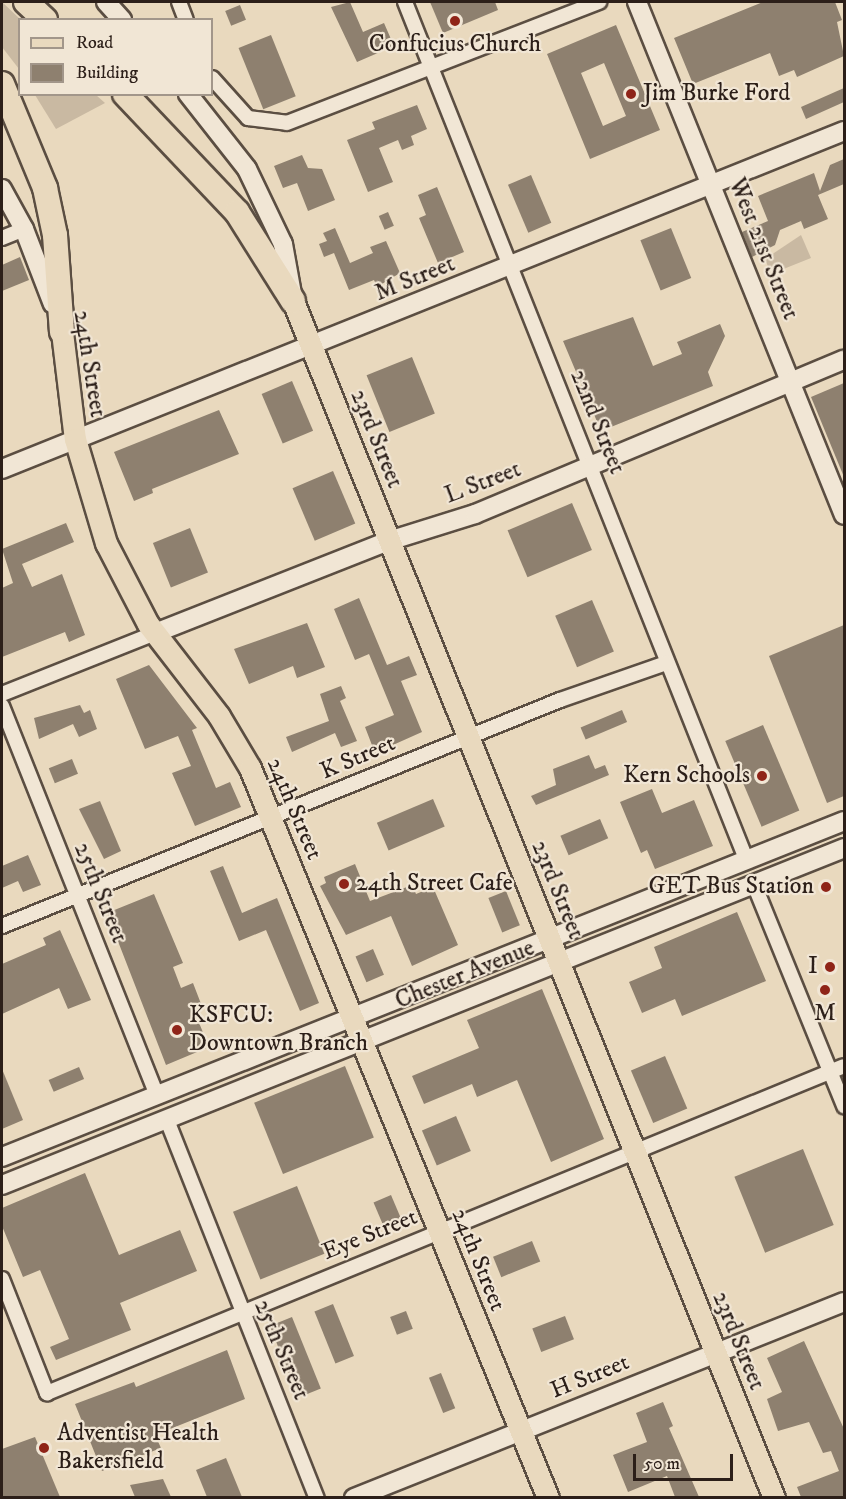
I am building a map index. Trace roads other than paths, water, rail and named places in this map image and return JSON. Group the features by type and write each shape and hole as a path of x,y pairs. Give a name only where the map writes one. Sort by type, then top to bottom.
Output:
{"highway":[{"path":"26,2 43,18"},
{"path":"35,2 48,18"},
{"path":"2,84 45,188 55,235 62,332"},
{"path":"127,96 237,212 293,301"}],"main road":[{"name":"23rd Street","path":"293,301 774,1497"},
{"name":"24th Street","path":"62,332 75,439 106,543 155,633 234,738 271,818 548,1497"}],"street":[{"path":"106,2 120,18"},
{"path":"179,2 185,18"},
{"name":"22nd Street","path":"405,2 591,466 666,663 746,859"},
{"path":"213,79 235,108 255,120 274,125 305,118 599,2"},
{"name":"West 21st Street","path":"637,2 844,515"},
{"path":"190,96 234,151 257,190 283,244 293,301"},
{"name":"M Street","path":"2,469 844,131"},
{"name":"24th Street","path":"2,189 24,229 62,332"},
{"path":"2,238 24,229"},
{"name":"L Street","path":"2,694 389,541 475,514 791,380 844,360"},
{"name":"K Street","path":"2,926 468,736 666,663"},
{"name":"25th Street","path":"2,706 157,1096"},
{"name":"Chester Avenue","path":"2,1157 844,821"},
{"name":"Chester Avenue","path":"2,1185 844,848"},
{"path":"754,884 844,1106"},
{"path":"167,1120 226,1080 235,1065"},
{"name":"Eye Street","path":"2,1279 47,1393 634,1150 844,1066"},
{"name":"25th Street","path":"167,1120 240,1312 317,1497"},
{"name":"H Street","path":"354,1497 844,1302"}],"place":[{"name":"Confucius Church","path":"455,21"},
{"name":"Jim Burke Ford","path":"631,94"},
{"name":"Kern Schools","path":"762,776"},
{"name":"24th Street Cafe","path":"344,884"},
{"name":"GET Bus Station","path":"826,887"},
{"name":"I","path":"830,967"},
{"name":"M","path":"825,990"},
{"name":"KSFCU: Downtown Branch","path":"177,1030"},
{"name":"Adventist Health Bakersfield","path":"44,1448"}]}
